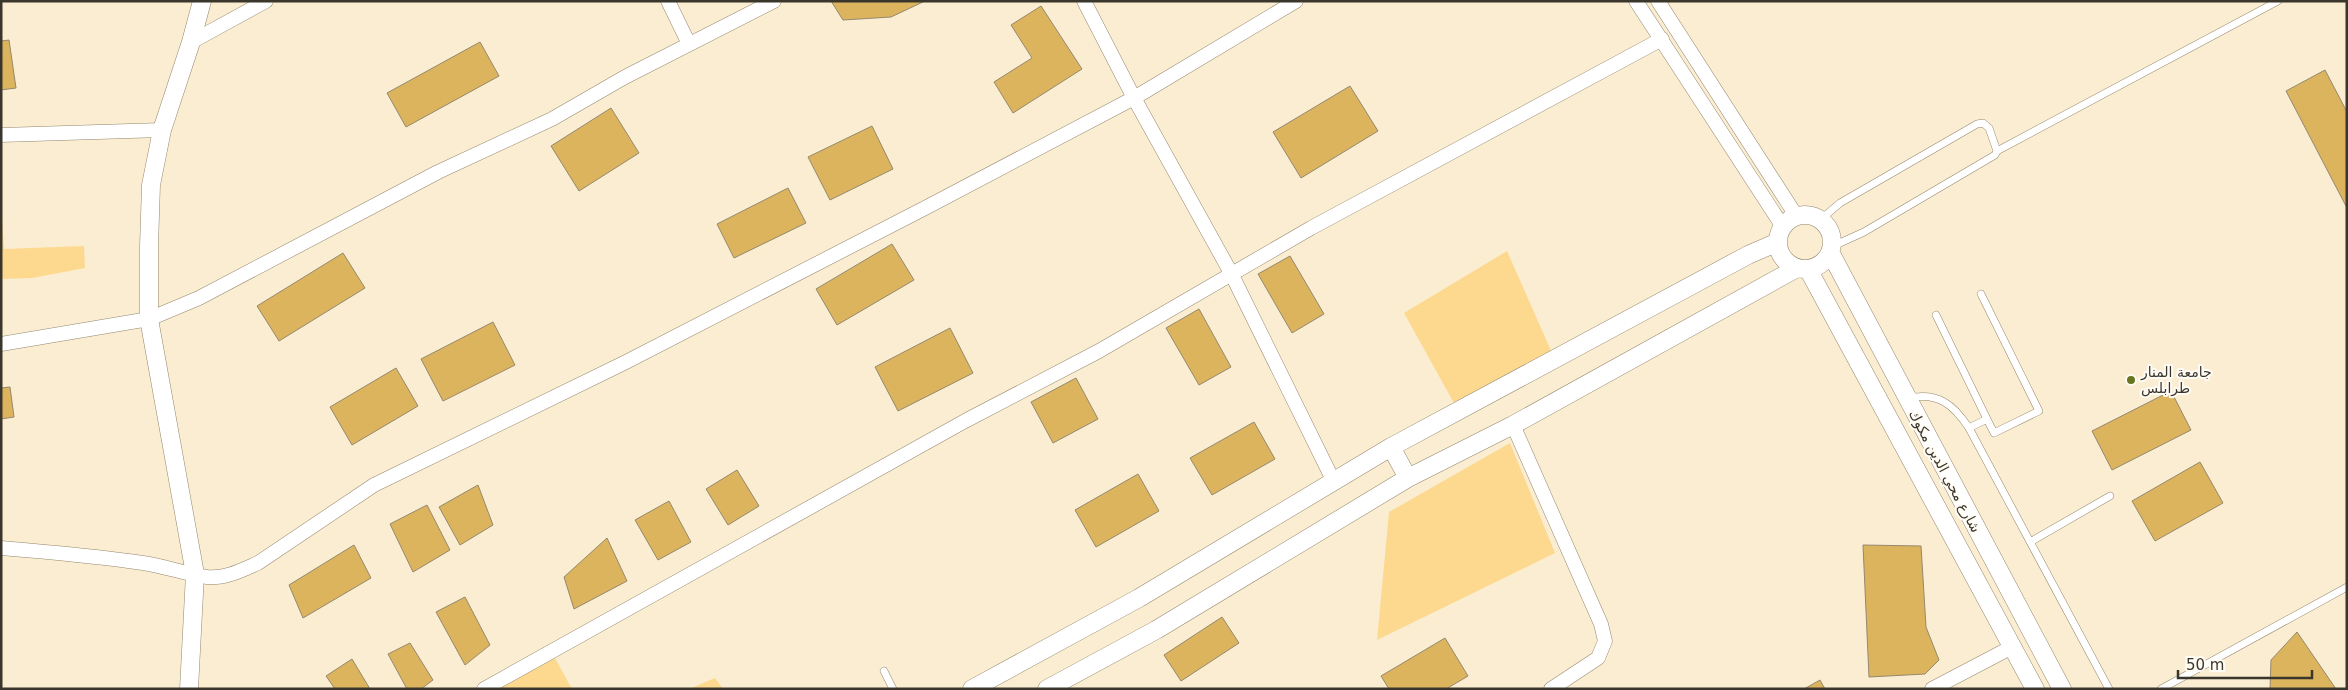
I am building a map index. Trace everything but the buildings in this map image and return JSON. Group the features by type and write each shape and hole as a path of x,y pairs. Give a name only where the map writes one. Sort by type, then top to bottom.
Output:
{"street":[{"path":"189,689 195,574 149,319 151,185 162,130 191,42 202,1"},
{"path":"191,42 266,1"},
{"path":"668,1 689,44"},
{"path":"1,344 149,319 199,298 438,172 552,120 625,77 774,1"},
{"path":"1084,1 1134,98 1232,273 1334,480"},
{"path":"1,548 70,553 143,563 207,577 227,576 258,563 374,485 626,362 1134,98 1296,1"},
{"path":"1636,1 1662,39 1781,234 1783,258 1803,268"},
{"path":"1658,1 1797,217"},
{"path":"484,689 965,421 1099,351 1311,228 1662,39"},
{"path":"1,135 162,130"},
{"path":"972,689 1080,632 1391,447 1748,255 1781,234 1797,217 1813,216 1827,227 1831,236 1831,249 1822,263 1803,268 1513,425 1408,478 1156,630 1047,689"},
{"name":"شارع محي الدين مكوك","path":"1831,249 1907,398 2062,689"},
{"name":"شارع محي الدين مكوك","path":"1803,268 2035,689"},
{"path":"1513,425 1601,624 1605,641 1598,658 1551,689"},
{"path":"1391,447 1408,478"},
{"path":"1972,573 1993,561"},
{"path":"1932,689 2012,647"}],"lane":[{"path":"1831,249 1864,232 1995,155 1997,151 2278,1"},
{"path":"1820,220 1840,203 1977,124 1986,124 1989,128 1997,151"},
{"path":"1936,315 1994,433 2039,412 1981,294"},
{"path":"1907,398 1924,395 1944,401 1962,417 2109,689"},
{"path":"1969,428 1987,419"},
{"path":"2030,542 2110,496"},
{"path":"2161,689 2347,586"},
{"path":"884,670 893,689"}],"shaded area":[{"path":"1,203 4,249 84,246 85,268 32,278 1,279"},
{"path":"1507,251 1552,353 1455,405 1404,313"},
{"path":"1510,443 1555,553 1377,640 1389,512"},
{"path":"551,651 572,689 481,689"},
{"path":"715,678 723,689 689,689"}],"place":[{"name":"جامعة المنار طرابلس","path":"2131,380"}]}
